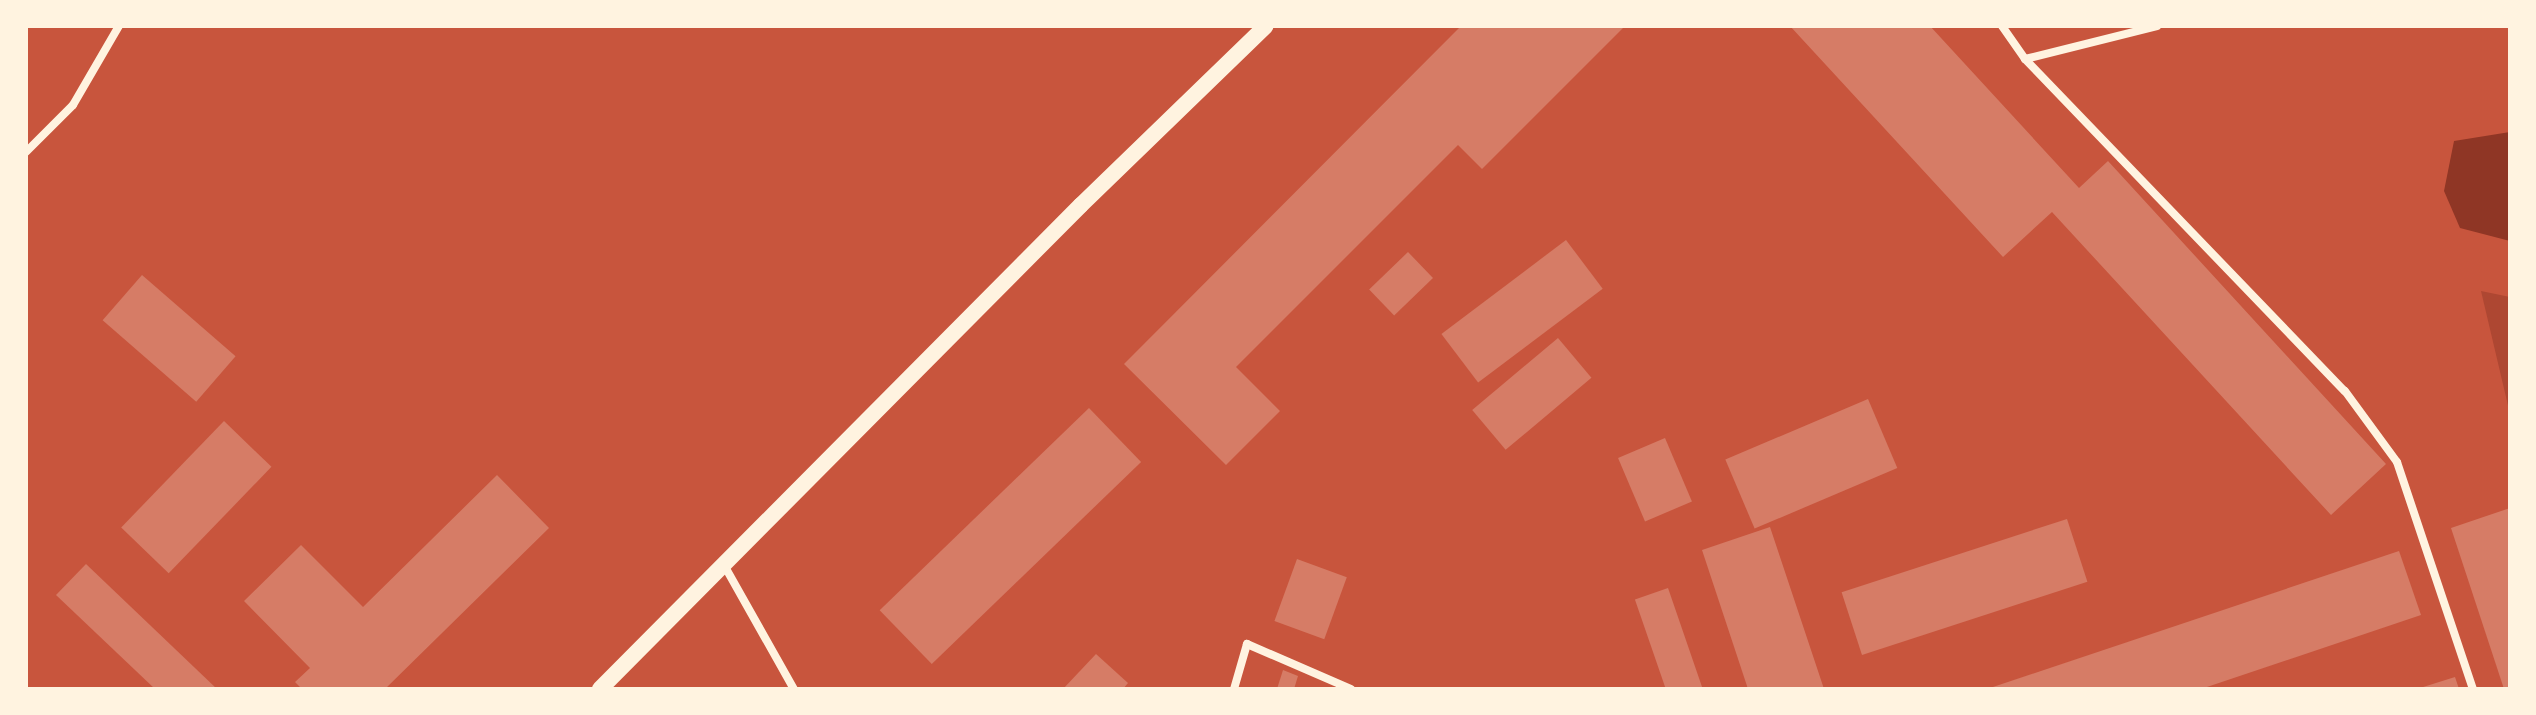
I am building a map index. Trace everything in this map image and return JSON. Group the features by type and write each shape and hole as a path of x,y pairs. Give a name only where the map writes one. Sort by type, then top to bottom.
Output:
{"main road":[{"path":"600,689 1081,205 1266,26"}],"street":[{"path":"26,152 73,105 119,26"},
{"path":"2002,26 2025,59 2345,391 2397,462 2473,689"},
{"path":"2025,59 2157,26"},
{"path":"724,565 794,689"},
{"path":"1234,689 1247,644 1351,689"}],"shaded area":[{"path":"2510,132 2510,241 2460,228 2444,191 2454,141"},
{"path":"2481,291 2510,297 2510,414"}],"building":[{"path":"1461,26 1625,26 1482,169 1458,145 1236,367 1280,411 1226,465 1124,364"},
{"path":"1790,26 1930,26 2079,188 2108,161 2386,464 2331,515 2052,212 2003,257"},
{"path":"1566,240 1603,289 1478,383 1441,334"},
{"path":"1408,252 1433,278 1394,315 1369,290"},
{"path":"142,275 236,356 196,402 103,320"},
{"path":"1558,338 1591,378 1506,450 1472,410"},
{"path":"1868,399 1897,468 1755,529 1725,460"},
{"path":"1089,408 1141,462 932,664 880,610"},
{"path":"224,421 271,467 169,573 121,527"},
{"path":"1665,438 1692,502 1645,521 1618,458"},
{"path":"497,475 549,528 385,689 302,689 295,682 310,668 244,601 301,545 363,607"},
{"path":"2510,508 2510,689 2504,689 2451,528"},
{"path":"2067,519 2087,582 1862,655 1842,592"},
{"path":"1770,527 1824,689 1748,689 1702,550"},
{"path":"2399,551 2421,615 2201,689 1987,689"},
{"path":"1297,559 1347,577 1324,639 1274,621"},
{"path":"86,564 217,689 155,689 56,595"},
{"path":"1668,588 1703,689 1666,689 1635,599"},
{"path":"1096,654 1128,683 1123,689 1063,689"},
{"path":"1283,670 1298,676 1294,689 1277,689"},
{"path":"2455,677 2459,689 2420,689 2420,688"}]}
